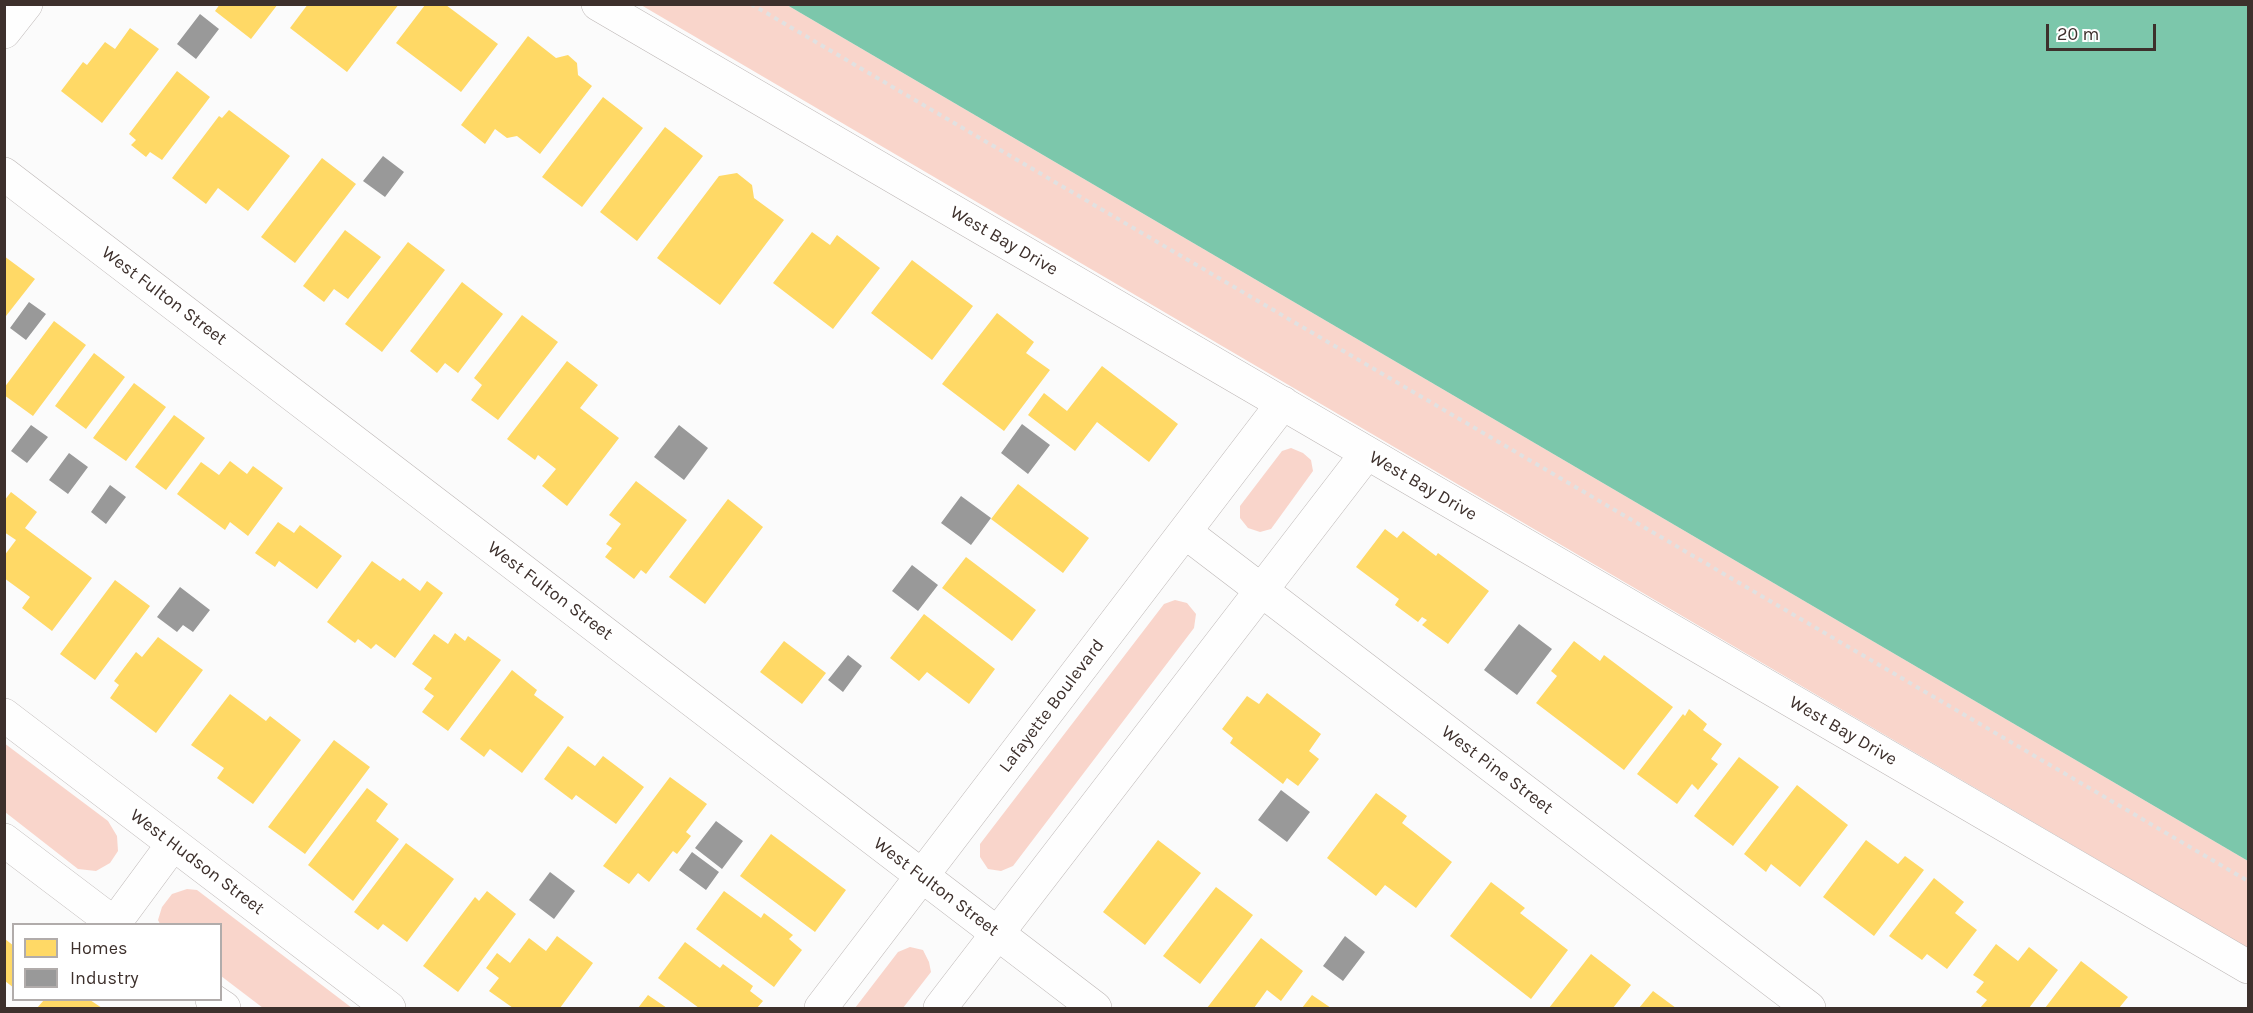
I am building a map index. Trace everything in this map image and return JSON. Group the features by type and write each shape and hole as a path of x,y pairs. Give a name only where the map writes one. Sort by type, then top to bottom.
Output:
{"street":[{"path":"4,32 26,4"},
{"name":"West Bay Drive","path":"598,4 2248,967"},
{"name":"West Fulton Street","path":"4,174 1095,1008"},
{"name":"Lafayette Boulevard","path":"821,1008 1283,404"},
{"path":"940,1008 1367,453"},
{"name":"West Pine Street","path":"1185,532 1809,1008"},
{"name":"West Hudson Street","path":"4,715 389,1008"},
{"path":"4,840 113,923"},
{"path":"115,923 173,843"}],"path":[{"path":"751,4 2248,881"}],"shaded area":[{"path":"641,5 787,5 2248,861 2248,948"},
{"path":"787,5 2248,5 2248,861"},
{"path":"1291,448 1303,453 1311,460 1313,471 1271,529 1260,532 1248,528 1240,518 1240,506 1282,451"},
{"path":"1175,600 1187,603 1196,614 1194,628 1013,866 1001,871 988,869 980,857 980,844 1164,604"},
{"path":"4,743 108,821 117,836 118,851 110,863 96,871 78,869 5,812"},
{"path":"187,889 197,890 352,1008 263,1008 222,977 222,923 160,923 158,920 162,907 172,894"},
{"path":"910,947 923,950 931,972 903,1008 855,1008 898,952"}],"building: Homes":[{"path":"220,4 278,4 251,39 215,11"},
{"path":"308,4 399,4 347,72 290,28"},
{"path":"425,5 446,5 498,44 461,92 396,43"},
{"path":"130,28 159,49 102,123 61,91 83,62 87,65 105,42 115,49"},
{"path":"528,36 556,58 568,55 577,63 578,75 592,86 540,154 517,136 507,138 495,129 485,144 461,125"},
{"path":"177,71 210,97 162,160 150,152 146,157 131,145 136,140 129,134"},
{"path":"603,97 643,128 582,207 542,177"},
{"path":"229,110 290,156 248,211 218,188 206,204 172,178 219,116 222,118"},
{"path":"665,127 703,156 637,241 600,212"},
{"path":"322,158 356,184 295,263 261,237"},
{"path":"737,173 752,185 754,198 784,220 720,305 657,258 719,176"},
{"path":"345,230 381,257 348,299 334,289 324,302 303,286"},
{"path":"812,232 830,245 837,235 880,268 833,329 773,283"},
{"path":"408,242 445,270 382,352 345,324"},
{"path":"4,256 35,279 6,316 4,315"},
{"path":"912,260 973,306 932,360 871,313"},
{"path":"462,282 503,314 458,373 445,363 437,373 410,351"},
{"path":"997,313 1034,342 1026,353 1050,370 1004,431 942,384"},
{"path":"522,315 558,342 498,420 471,400 482,385 474,378"},
{"path":"54,321 86,345 33,416 4,395 4,388"},
{"path":"94,353 125,377 86,429 55,406"},
{"path":"567,361 598,385 580,408 619,438 567,506 542,486 556,469 538,455 535,460 507,439"},
{"path":"1102,366 1178,424 1149,462 1097,422 1075,451 1028,415 1044,393 1067,411"},
{"path":"134,383 166,407 126,461 93,438"},
{"path":"174,415 205,438 166,490 135,467"},
{"path":"230,461 247,474 253,466 283,488 248,536 230,522 225,530 177,494 201,462 219,475"},
{"path":"636,481 687,520 646,574 641,570 634,579 605,557 612,548 606,544 621,524 609,515"},
{"path":"1018,484 1089,538 1063,573 991,519"},
{"path":"11,492 37,512 25,528 92,578 52,631 22,608 30,597 4,578 4,556 16,540 4,532 4,501"},
{"path":"728,499 763,527 705,604 669,577"},
{"path":"278,522 294,533 300,525 342,556 317,589 279,561 275,567 255,553"},
{"path":"1385,529 1397,538 1403,531 1436,556 1438,553 1489,591 1448,644 1422,625 1427,620 1422,617 1418,622 1395,605 1399,599 1356,567"},
{"path":"966,557 1036,610 1012,641 942,588"},
{"path":"372,561 400,581 403,578 420,591 427,581 443,593 395,658 376,644 371,649 358,639 355,643 327,622"},
{"path":"115,580 150,606 95,680 60,654"},
{"path":"924,614 995,669 969,704 927,672 919,681 890,658"},
{"path":"455,633 465,641 468,636 501,660 448,731 422,712 434,696 424,689 432,678 412,664 434,634 448,644"},
{"path":"158,637 203,670 156,733 110,698 119,685 114,681 136,652 142,657"},
{"path":"784,641 826,673 802,704 760,672"},
{"path":"1574,641 1600,661 1604,655 1673,707 1624,770 1536,703 1557,676 1551,671"},
{"path":"512,670 537,690 534,695 564,717 522,773 490,749 484,757 460,739"},
{"path":"1267,693 1321,734 1309,751 1319,759 1298,786 1287,778 1283,784 1230,743 1233,738 1222,729 1247,696 1259,704"},
{"path":"230,694 266,721 270,716 301,740 253,804 217,778 224,768 191,745"},
{"path":"1689,709 1707,724 1703,730 1722,744 1711,759 1718,764 1698,790 1692,784 1677,804 1637,774"},
{"path":"334,740 370,767 305,854 268,827"},
{"path":"568,746 595,766 603,756 644,787 616,824 576,795 572,800 544,779"},
{"path":"1739,757 1779,787 1733,846 1694,816"},
{"path":"670,777 707,804 686,832 691,836 677,854 673,851 649,882 638,873 629,884 603,866"},
{"path":"1797,785 1848,825 1800,887 1771,864 1766,872 1744,854"},
{"path":"367,788 388,804 376,821 399,839 353,901 308,865"},
{"path":"1376,793 1407,816 1402,823 1452,862 1416,908 1385,885 1376,896 1327,858"},
{"path":"771,834 846,890 815,932 740,876"},
{"path":"1158,840 1201,873 1145,945 1103,912"},
{"path":"1866,840 1898,864 1905,856 1924,870 1874,936 1823,897"},
{"path":"406,843 454,879 407,942 383,924 378,930 354,912"},
{"path":"1934,878 1964,902 1955,913 1977,930 1947,969 1927,954 1922,960 1889,936"},
{"path":"1491,882 1525,908 1520,913 1568,950 1531,999 1450,936"},
{"path":"1216,887 1253,915 1200,984 1163,956"},
{"path":"487,891 516,914 458,992 423,966 475,897 479,901"},
{"path":"724,891 761,918 764,913 793,935 789,939 802,950 774,987 696,929"},
{"path":"557,936 593,963 560,1008 513,1008 489,991 499,978 486,968 497,953 510,963 529,938 546,951"},
{"path":"1261,938 1303,971 1281,1001 1267,990 1254,1008 1207,1008"},
{"path":"5,939 12,944 12,986 5,981"},
{"path":"685,942 720,968 723,964 753,986 750,991 763,1001 757,1008 699,1008 658,978"},
{"path":"1996,944 2018,961 2029,947 2058,970 2029,1008 1980,1008 1987,1000 1976,992 1984,982 1973,975"},
{"path":"1591,954 1631,985 1613,1008 1549,1008"},
{"path":"2081,961 2128,997 2119,1008 2045,1008"},
{"path":"1653,991 1676,1008 1639,1008"},
{"path":"648,995 667,1008 638,1008"},
{"path":"1312,995 1331,1008 1302,1008"},
{"path":"43,1001 92,1001 102,1008 37,1008"}],"building: Industry":[{"path":"200,14 219,29 196,59 177,44"},
{"path":"383,156 404,172 385,197 363,181"},
{"path":"29,302 46,314 26,340 10,328"},
{"path":"1022,424 1050,445 1028,474 1001,453"},
{"path":"31,425 48,437 27,463 11,451"},
{"path":"679,425 708,448 684,480 654,457"},
{"path":"69,453 88,467 68,494 49,480"},
{"path":"110,485 126,497 106,524 91,512"},
{"path":"961,496 991,518 971,545 941,523"},
{"path":"912,565 938,585 918,611 892,591"},
{"path":"180,587 210,610 193,632 183,625 177,632 157,617"},
{"path":"1519,624 1552,649 1517,695 1484,670"},
{"path":"848,655 862,666 843,692 828,680"},
{"path":"1281,790 1310,812 1287,842 1258,820"},
{"path":"716,821 743,841 722,869 695,848"},
{"path":"692,852 719,872 706,890 679,870"},
{"path":"550,872 575,891 554,919 529,900"},
{"path":"1345,936 1365,952 1343,981 1323,966"}]}
